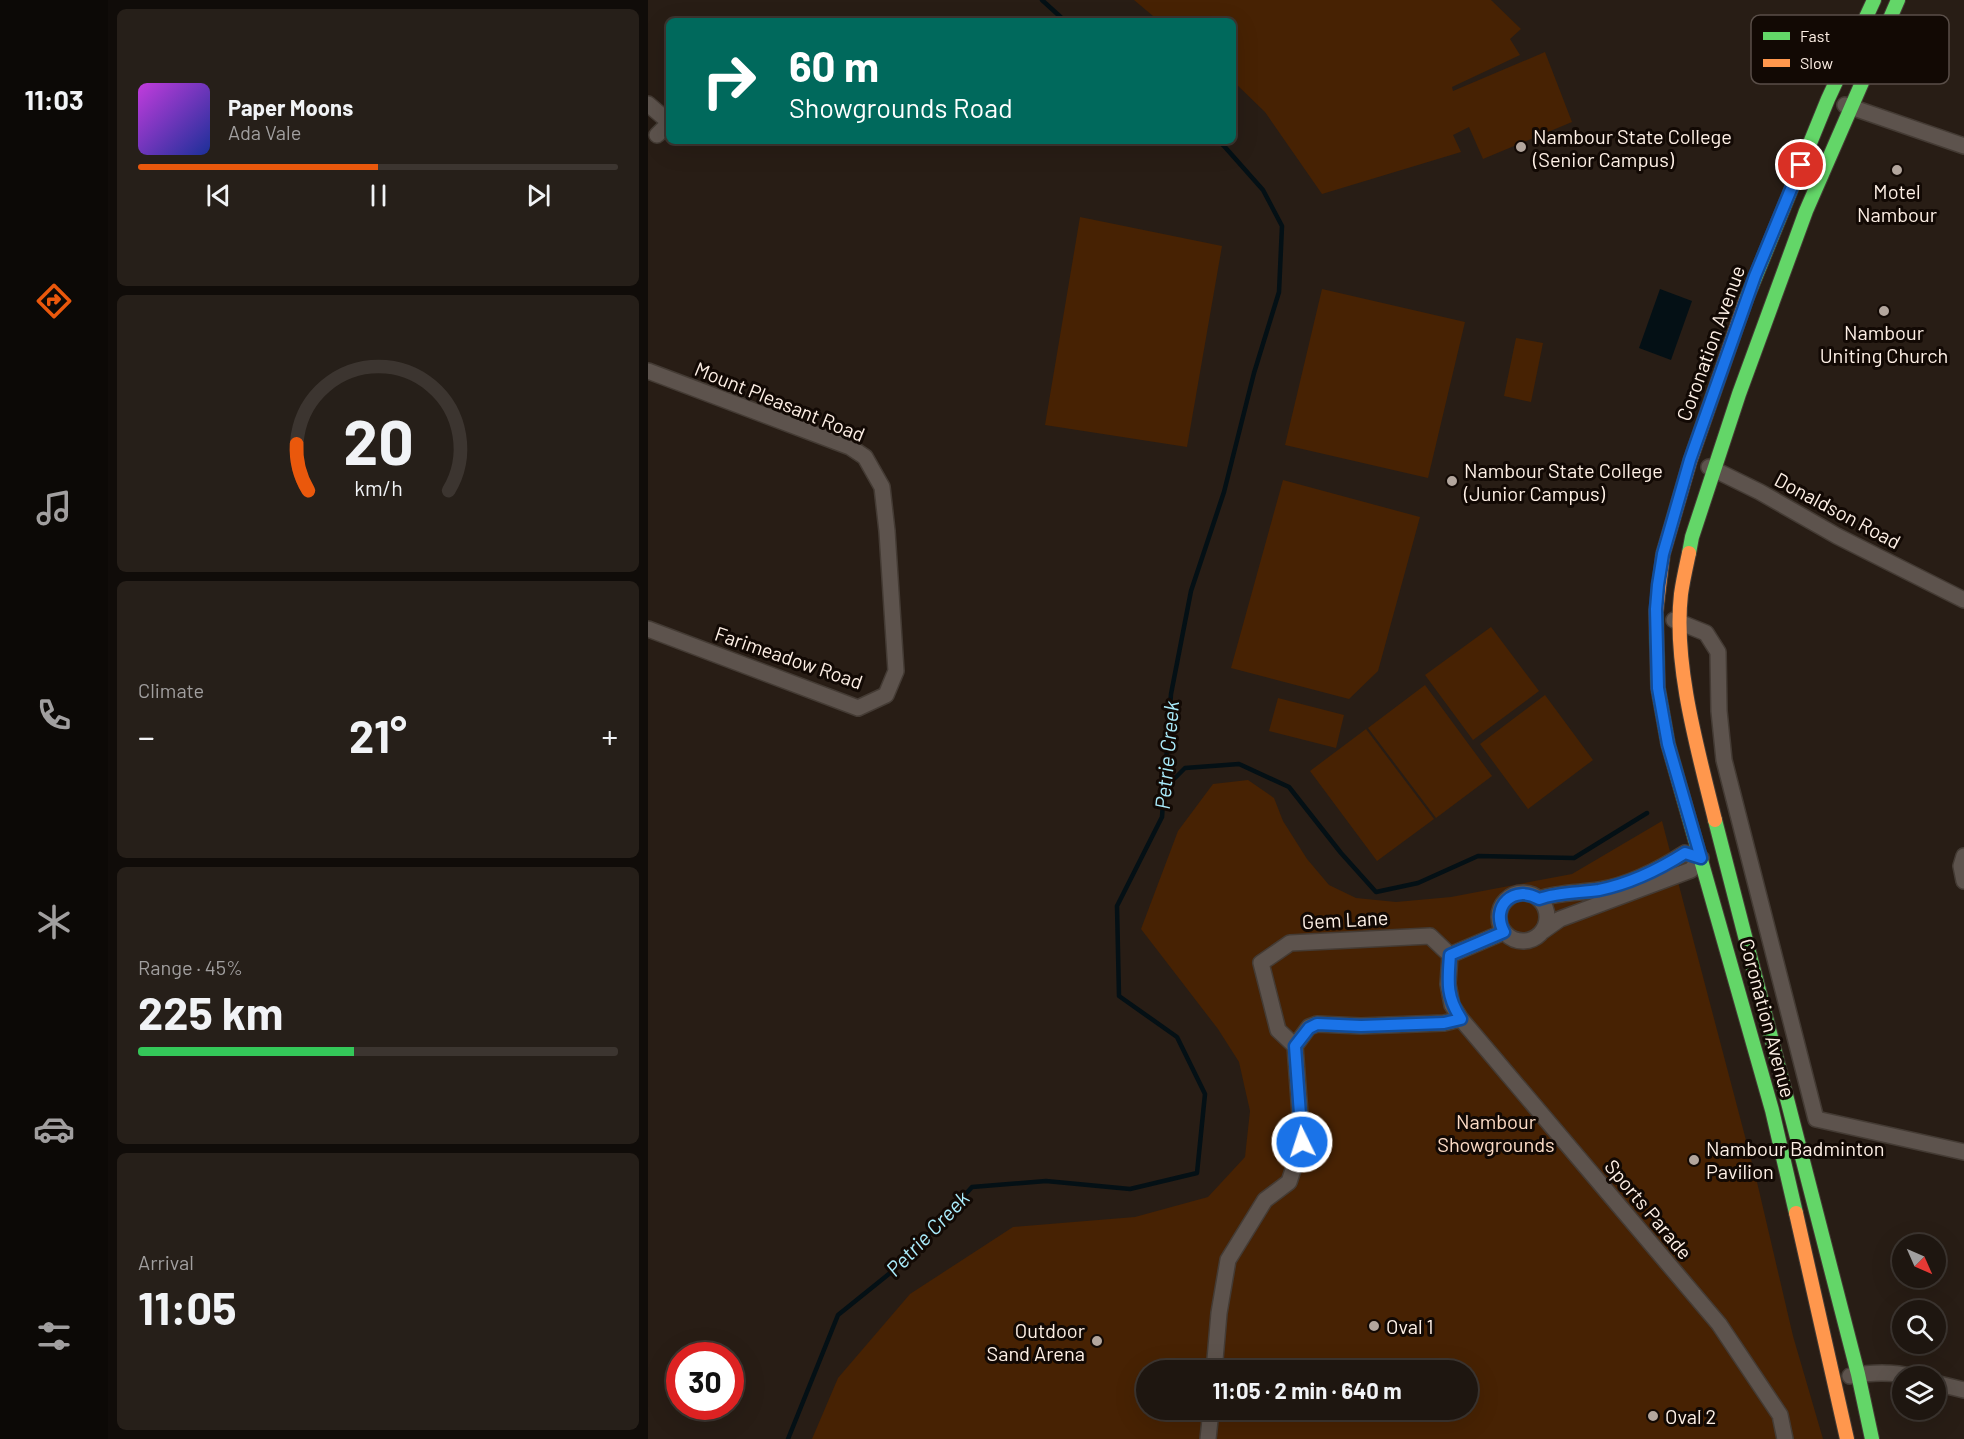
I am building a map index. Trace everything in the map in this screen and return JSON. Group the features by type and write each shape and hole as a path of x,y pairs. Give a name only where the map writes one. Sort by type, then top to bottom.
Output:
{"main road":[{"name":"Coronation Avenue","path":"1867,15 1874,0"},
{"name":"Coronation Avenue","path":"1891,15 1898,0"},
{"name":"Coronation Avenue","path":"1835,84 1755,276 1690,460 1663,554 1656,609 1658,688 1668,744 1772,1110 1847,1439"},
{"name":"Coronation Avenue","path":"1861,84 1802,221 1713,468 1692,537 1681,594 1680,623 1683,665 1693,733 1858,1374 1872,1439"}],"street":[{"path":"1828,99 1964,146"},
{"path":"648,104 666,119"},
{"path":"657,135 666,125"},
{"name":"Mount Pleasant Road","path":"648,371 850,447 865,457 882,487"},
{"name":"Donaldson Road","path":"1690,460 1713,468 1760,492 1837,536 1964,600"},
{"name":"Farimeadow Road","path":"648,629 858,708 886,695 896,671 882,487"},
{"name":"Coronation Avenue","path":"1656,609 1680,623 1706,633 1718,652 1719,711 1724,760 1816,1119 1964,1152"},
{"path":"1543,932 1548,918 1544,904 1539,899 1525,893 1517,894 1504,903 1499,917 1504,932 1509,938 1524,942 1531,940 1543,932 1560,919 1691,870 1701,858 1724,851"},
{"path":"1539,899 1549,895 1601,889 1629,881 1685,853 1701,858"},
{"path":"1964,856 1961,866 1964,881"},
{"path":"1450,955 1504,932"},
{"name":"Gem Lane","path":"1295,1046 1278,1030 1261,963 1290,943 1430,936 1450,955"},
{"name":"Sports Parade","path":"1450,955 1448,984 1452,1005 1461,1019 1719,1324 1779,1414 1785,1439"},
{"path":"1215,1360 1219,1313 1228,1260 1265,1200 1289,1182 1302,1142 1295,1046 1309,1028 1317,1024 1361,1026 1444,1023 1461,1019"},
{"path":"1835,1379 1870,1372 1892,1373"},
{"path":"1946,1386 1964,1390"},
{"path":"1208,1439 1210,1420"}],"green space":[{"path":"1134,0 1491,0 1521,29 1510,39 1520,55 1452,87 1453,91 1545,52 1572,122 1483,159 1469,127 1453,135 1461,152 1322,194 1265,112 1236,84 1236,18 1155,18"},
{"path":"1080,217 1222,246 1187,447 1045,425"},
{"path":"1322,289 1465,322 1428,478 1285,445"},
{"path":"1516,338 1543,343 1531,402 1504,396"},
{"path":"1283,480 1420,517 1378,671 1349,699 1231,668"},
{"path":"1491,627 1539,691 1473,740 1425,675"},
{"path":"1425,685 1492,776 1436,818 1368,728"},
{"path":"1545,695 1593,760 1528,809 1480,744"},
{"path":"1278,698 1344,715 1336,748 1269,731"},
{"path":"1366,729 1434,819 1377,861 1310,771"},
{"name":"Nambour Showgrounds","path":"1248,780 1274,798 1283,821 1307,859 1329,885 1356,898 1396,902 1451,897 1572,874 1662,821 1757,1182 1793,1336 1823,1439 812,1439 838,1378 910,1294 1013,1227 1135,1217 1208,1197 1245,1157 1250,1111 1239,1062 1218,1029 1141,929 1178,831 1213,784"}],"shaded area":[{"path":"1660,289 1692,301 1671,360 1639,348"}],"waterway":[{"name":"Petrie Creek","path":"1042,0 1062,18"},
{"name":"Petrie Creek","path":"788,1439 838,1315 905,1261 972,1187 1046,1181 1130,1189 1197,1173 1205,1094 1177,1037 1119,996 1117,906 1162,817 1171,694 1191,591 1224,492 1254,373 1279,292 1282,226 1263,190 1222,144"},
{"path":"1165,788 1185,768 1239,764 1289,787 1341,853 1376,892 1418,883 1478,856 1574,858 1647,813"}],"traffic: fast":[{"path":"1867,15 1874,0"},
{"path":"1891,15 1898,0"},
{"path":"1746,300 1835,84"},
{"path":"1689,553 1692,537 1739,394 1806,211 1861,84"},
{"path":"1656,612 1658,688 1668,744 1772,1110 1796,1213"},
{"path":"1715,820 1858,1374 1872,1439"}],"traffic: slow":[{"path":"1656,612 1663,554 1690,461 1746,300"},
{"path":"1689,553 1681,594 1679,621 1681,649 1689,707 1715,820"},
{"path":"1796,1213 1847,1439"}],"place":[{"name":"Nambour State College (Senior Campus)","path":"1521,147"},
{"name":"Motel Nambour","path":"1897,170"},
{"name":"Nambour Uniting Church","path":"1884,311"},
{"name":"Nambour State College (Junior Campus)","path":"1452,481"},
{"name":"Nambour Badminton Pavilion","path":"1694,1160"},
{"name":"Oval 1","path":"1374,1326"},
{"name":"Outdoor Sand Arena","path":"1097,1341"},
{"name":"Oval 2","path":"1653,1416"}],"route":[{"path":"1302,1142 1295,1046 1309,1028 1317,1024 1361,1026 1444,1023 1461,1019 1452,1005 1448,984 1450,955 1504,932 1500,925 1500,910 1510,897 1525,893 1539,899 1549,895 1601,889 1629,881 1685,853 1701,858 1668,744 1658,688 1656,609 1658,585 1663,554 1690,460 1755,276 1801,165"}]}
